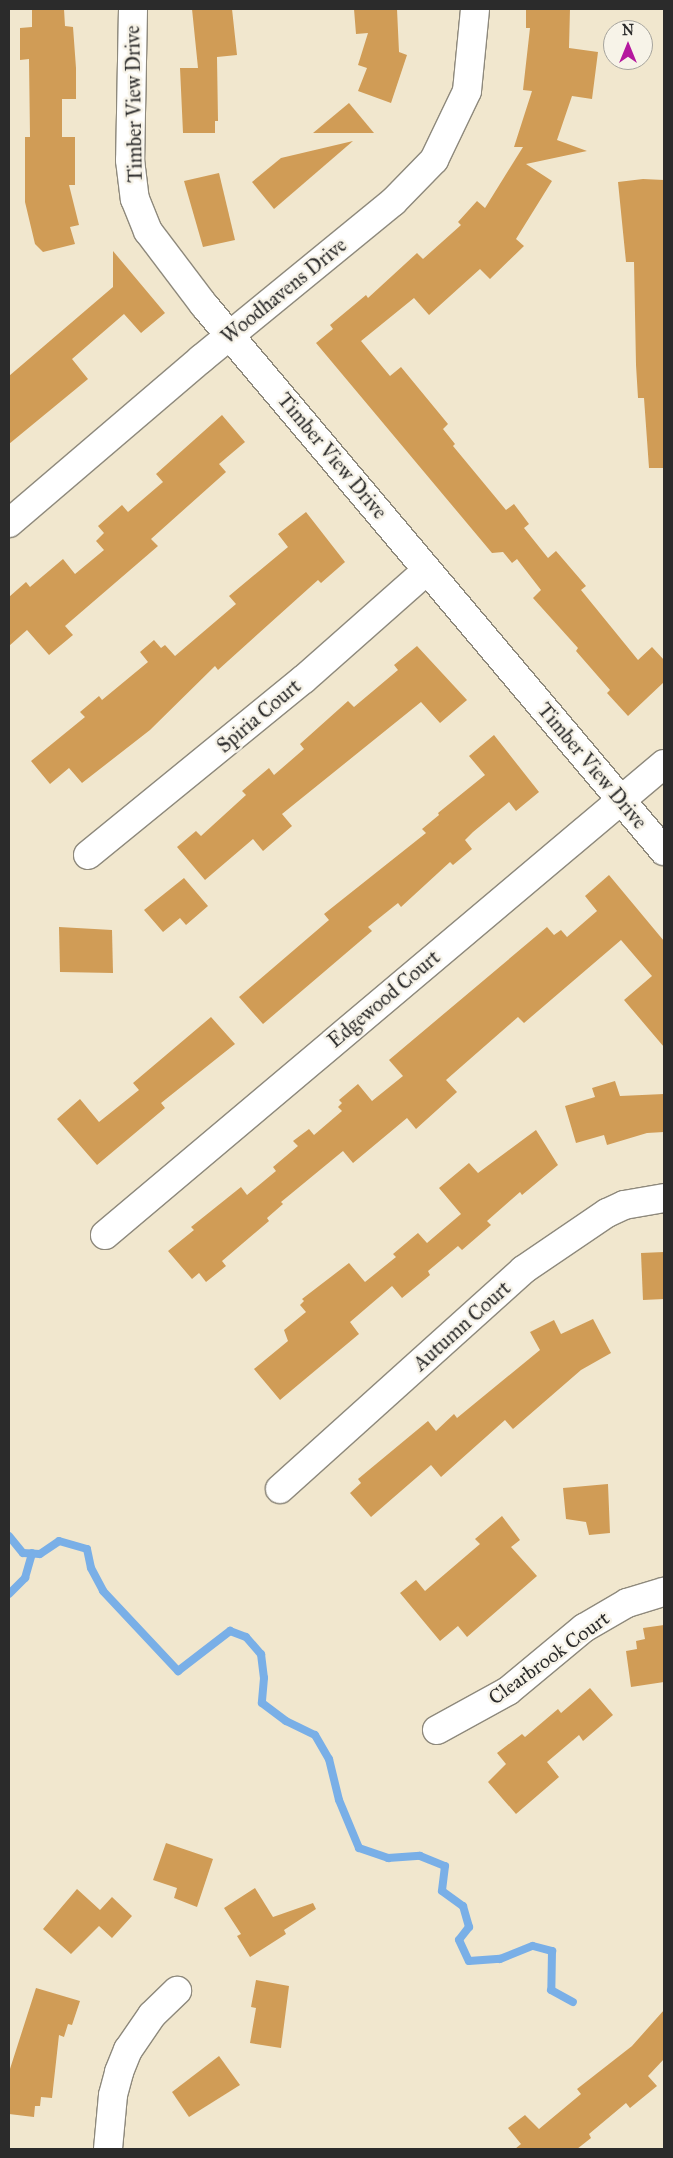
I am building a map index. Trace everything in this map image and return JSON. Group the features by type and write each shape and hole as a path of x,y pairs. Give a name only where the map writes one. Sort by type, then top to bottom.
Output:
{"street":[{"name":"Timber View Drive","path":"133,9 130,160 135,199 148,231 172,266 230,336 426,571 664,850"},
{"name":"Woodhavens Drive","path":"9,523 230,336 393,202 434,160 467,91 475,9"},
{"name":"Spiria Court","path":"88,855 304,679 426,571"},
{"name":"Edgewood Court","path":"104,1236 664,764"},
{"name":"Autumn Court","path":"280,1489 523,1270 607,1213 624,1205 664,1198"},
{"name":"Clearbrook Court","path":"437,1730 508,1691 584,1628 627,1603 664,1592"},
{"path":"108,2149 113,2095 122,2065 152,2015 177,1991"}],"building":[{"path":"32,9 64,9 65,26 73,27 76,68 76,99 62,99 62,137 75,137 75,185 69,185 79,225 70,227 75,244 43,252 35,244 25,202 25,137 30,137 29,59 20,60 20,28 32,27"},
{"path":"192,9 232,9 237,55 217,57 218,121 215,121 215,133 183,133 180,68 198,68"},
{"path":"354,9 397,9 399,52 407,55 391,103 358,91 367,68 358,65 368,33 356,34"},
{"path":"526,9 570,9 569,48 598,52 592,99 572,96 557,140 587,151 526,164 552,181 516,239 524,246 490,279 480,269 429,315 414,298 361,341 390,376 401,367 448,424 443,429 455,444 453,446 506,510 514,504 529,524 524,528 548,558 556,551 586,586 581,590 638,660 652,647 664,660 664,682 628,716 607,693 610,690 576,651 578,648 533,598 541,590 517,559 512,563 503,552 492,553 316,343 333,329 330,325 366,295 368,298 417,253 423,259 461,225 458,222 477,201 485,208 523,147 514,147 532,91 523,90 530,28 526,28"},
{"path":"349,103 374,133 313,133"},
{"path":"353,141 274,209 252,182 281,158"},
{"path":"219,173 235,240 203,247 184,181"},
{"path":"643,179 664,180 664,468 649,468 644,398 638,398 634,262 626,262 618,182"},
{"path":"113,251 165,313 141,333 124,314 72,359 88,379 9,444 9,376 113,287"},
{"path":"222,415 245,442 219,464 226,472 151,539 158,546 65,626 73,635 49,655 27,630 9,646 9,597 26,582 30,587 63,559 75,574 104,550 96,541 104,533 98,526 122,505 128,512 163,482 156,474"},
{"path":"306,512 345,562 321,583 318,580 218,670 215,666 150,730 82,783 69,768 50,784 31,761 85,717 80,712 99,696 102,700 148,662 140,652 154,640 161,648 165,645 175,656 236,604 229,596 288,547 278,534"},
{"path":"417,646 467,700 440,723 421,702 282,814 292,826 263,851 253,839 205,880 177,847 196,831 201,836 246,795 242,791 269,768 274,775 304,749 300,744 348,701 354,707 398,670 394,665"},
{"path":"494,735 539,792 516,811 509,802 473,832 465,840 472,849 453,865 450,862 401,907 398,903 368,927 372,931 263,1024 239,997 329,920 324,914 426,833 422,829 439,815 438,813 485,775 469,756"},
{"path":"609,875 664,941 664,1047 624,1000 652,976 621,940 524,1023 518,1017 446,1080 457,1092 416,1129 407,1118 353,1163 343,1151 281,1202 283,1204 267,1218 269,1221 222,1261 226,1266 206,1282 199,1273 192,1279 168,1251 194,1230 191,1227 241,1187 247,1195 276,1171 273,1167 298,1146 293,1141 309,1129 314,1135 342,1111 338,1107 342,1103 339,1100 358,1084 372,1101 403,1076 389,1060 547,927 554,935 561,930 567,937 597,911 585,896"},
{"path":"184,878 208,906 186,925 180,918 163,932 144,910"},
{"path":"59,927 112,930 113,973 60,972"},
{"path":"211,1017 235,1044 161,1103 165,1108 97,1165 57,1119 80,1099 99,1122 139,1090 133,1083"},
{"path":"615,1081 620,1096 664,1094 664,1132 647,1133 607,1145 604,1135 576,1143 565,1106 595,1097 592,1088"},
{"path":"536,1130 558,1165 522,1195 520,1192 487,1221 491,1225 462,1250 458,1246 428,1271 430,1275 402,1298 392,1286 350,1322 359,1334 280,1400 254,1369 288,1341 284,1330 306,1312 300,1305 304,1301 302,1299 349,1263 365,1282 396,1257 393,1254 418,1233 427,1243 461,1214 439,1188 469,1163 478,1173"},
{"path":"664,1252 664,1299 643,1300 641,1253"},
{"path":"593,1319 611,1353 581,1370 513,1429 505,1420 441,1477 431,1465 371,1517 350,1493 361,1483 358,1479 428,1421 436,1431 454,1414 457,1418 540,1350 530,1332 554,1320 561,1334"},
{"path":"608,1484 610,1533 589,1535 586,1522 566,1519 563,1488"},
{"path":"502,1516 520,1540 511,1547 537,1576 467,1637 458,1626 440,1641 400,1593 416,1580 425,1591 480,1544 475,1539"},
{"path":"664,1625 664,1682 631,1687 626,1651 637,1649 636,1641 645,1639 643,1628"},
{"path":"590,1688 613,1715 583,1741 579,1735 547,1762 559,1777 516,1814 488,1782 506,1764 497,1753 522,1734 525,1737 558,1709 561,1713"},
{"path":"166,1843 213,1859 197,1907 174,1898 177,1888 153,1880"},
{"path":"255,1888 273,1917 313,1903 316,1909 284,1930 286,1934 250,1957 237,1936 241,1934 224,1908"},
{"path":"77,1889 100,1910 112,1897 132,1916 112,1938 99,1926 71,1954 43,1929"},
{"path":"256,1980 289,1986 281,2048 250,2043 256,2008 251,2007"},
{"path":"36,1988 80,2001 72,2025 68,2024 64,2037 59,2035 52,2098 41,2097 40,2106 35,2106 34,2117 9,2114 9,2072"},
{"path":"664,2010 664,2059 648,2076 657,2086 630,2108 626,2103 589,2134 591,2138 577,2149 515,2149 521,2144 508,2128 525,2115 539,2129 581,2094 577,2089 632,2046"},
{"path":"219,2056 240,2085 189,2117 172,2092"}],"waterway":[{"path":"9,1536 23,1553 40,1554 59,1541 87,1549 91,1568 103,1591 178,1671 230,1631 246,1637 261,1654 264,1678 262,1703 286,1721 315,1735 329,1759 339,1800 359,1848 388,1858 420,1856 445,1866 442,1891 463,1906 469,1927 459,1940 469,1961 500,1959 533,1946 552,1951 551,1990 573,2002"},
{"path":"9,1594 25,1578 32,1553"}]}
